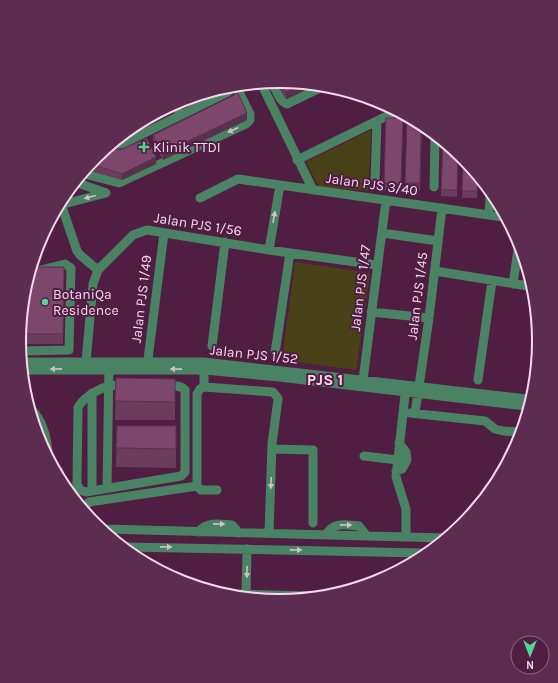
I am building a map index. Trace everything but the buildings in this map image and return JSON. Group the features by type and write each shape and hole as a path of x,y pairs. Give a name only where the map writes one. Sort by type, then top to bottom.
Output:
{"street":[{"path":"275,88 282,102 285,104 313,91"},
{"path":"264,89 313,190"},
{"path":"89,175 119,183 158,162 246,124 250,120 250,114 239,92"},
{"path":"121,144 145,136 210,98"},
{"path":"178,110 180,115"},
{"path":"298,160 390,115"},
{"path":"375,182 377,121"},
{"path":"434,187 435,142"},
{"name":"Jalan PJS 3/40","path":"200,198 238,179 499,216"},
{"path":"68,202 106,193 81,184"},
{"path":"269,250 280,185"},
{"name":"Jalan PJS 1/47","path":"363,380 386,200"},
{"path":"489,215 490,202"},
{"name":"Jalan PJS 1/45","path":"415,413 429,318 442,208"},
{"path":"63,210 77,251 85,260 98,270"},
{"name":"Jalan PJS 1/56","path":"86,362 93,284 98,270 134,235 146,230 269,250 377,265"},
{"name":"Jalan PJS 1/49","path":"147,365 164,233"},
{"path":"382,233 438,241"},
{"path":"212,346 225,242"},
{"path":"275,353 290,253"},
{"path":"513,284 517,255"},
{"path":"26,350 69,350 71,268 65,264 36,271"},
{"path":"435,271 525,286"},
{"path":"478,380 492,281"},
{"path":"371,312 429,318"},
{"name":"Jalan PJS 1/52","path":"27,362 86,362 108,365"},
{"path":"107,488 108,365"},
{"name":"Jalan PJS 1/52","path":"28,370 108,365 204,366 363,380 418,390 523,406"},
{"path":"204,366 204,387"},
{"name":"Jalan PJS 1/52","path":"204,366 279,377 406,388"},
{"path":"140,386 108,386 92,393 80,404 78,408 77,484 80,490 86,492 181,476 185,472 185,390 182,386 155,386"},
{"path":"217,490 201,490 197,486 197,394 200,389 204,387 273,392 277,397 272,447 269,533"},
{"path":"406,388 396,471 396,477 406,509 406,536"},
{"name":"Jalan PJS 1/52","path":"418,390 525,399"},
{"path":"92,393 92,491"},
{"path":"403,412 485,421 495,429 516,432"},
{"path":"37,416 44,430 46,439"},
{"path":"396,471 402,469 407,460 406,452 400,443"},
{"path":"272,447 313,450 313,523"},
{"path":"364,456 398,460"},
{"path":"86,505 89,502 197,486"},
{"path":"109,529 439,538"},
{"path":"130,546 418,553"},
{"path":"243,592 247,549"}],"shaded area":[{"path":"371,130 368,191 319,187 306,162"},
{"path":"295,262 370,273 356,370 282,360"}],"place":[{"name":"Klinik TTDI","path":"144,147"},
{"name":"BotaniQa Residence","path":"45,302"}],"district":[{"name":"PJS 1","path":"325,379"}]}
